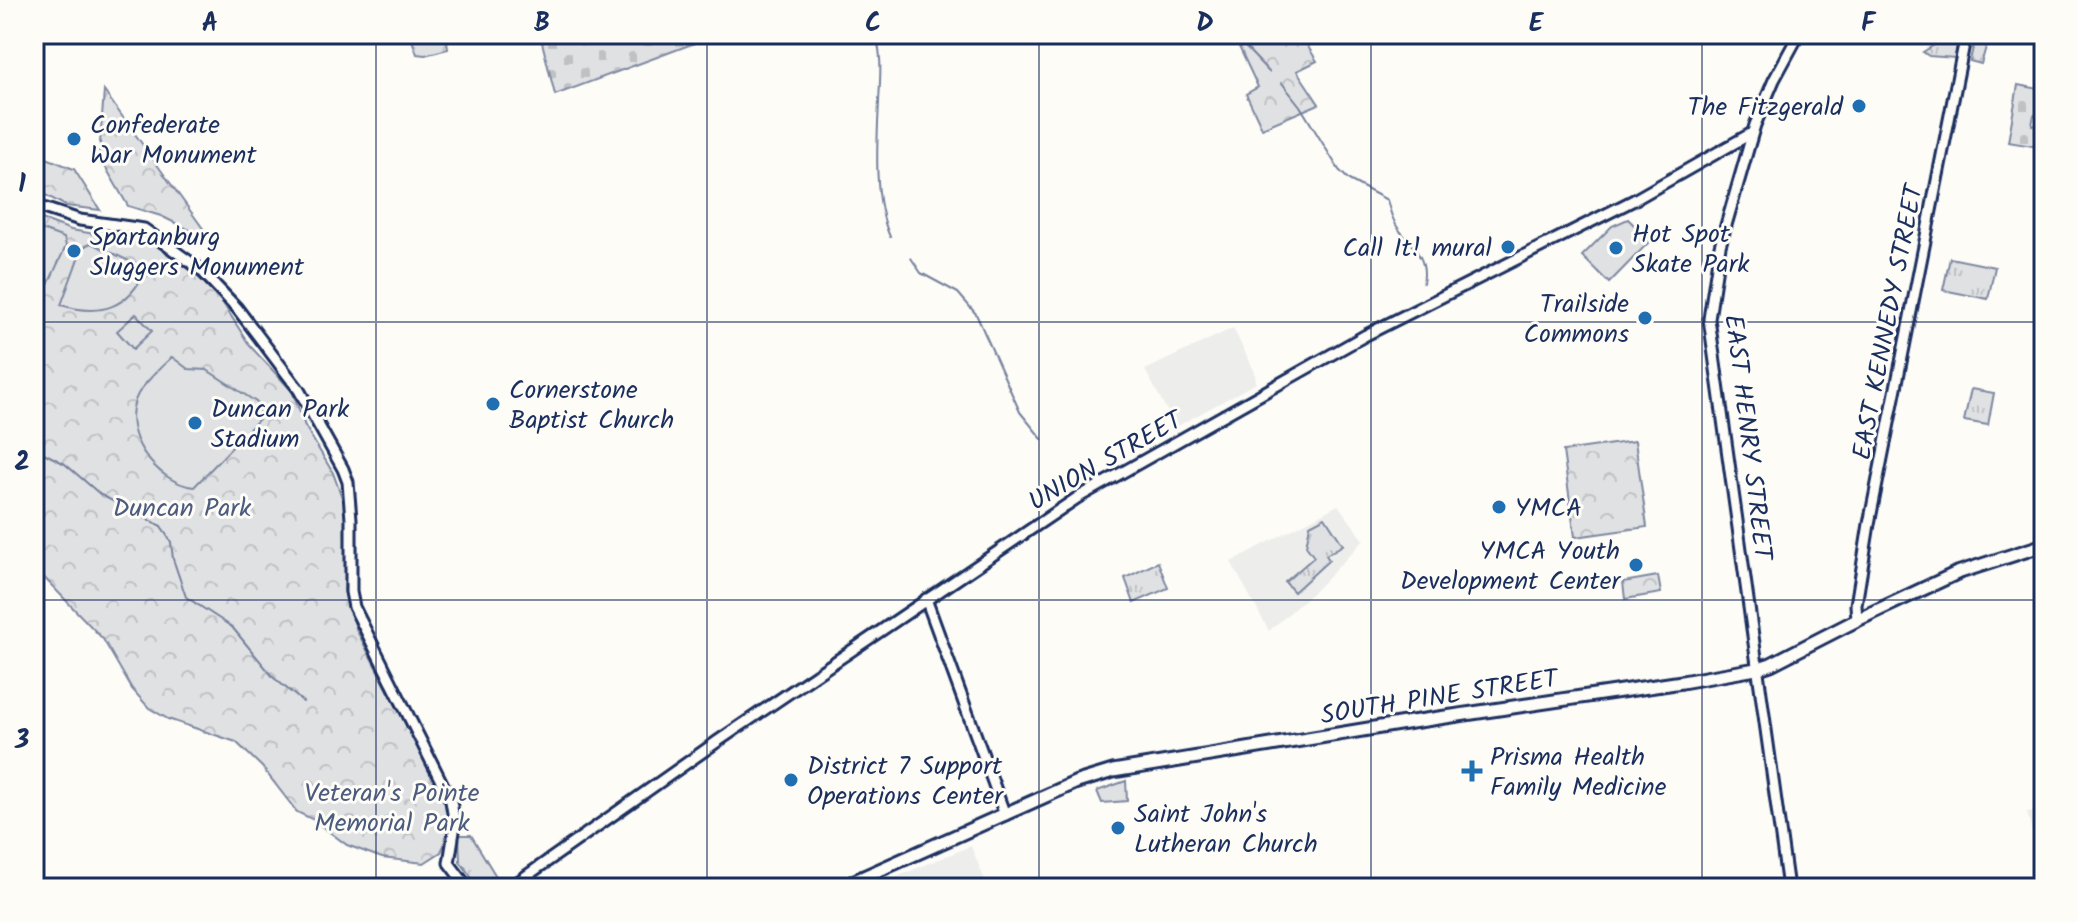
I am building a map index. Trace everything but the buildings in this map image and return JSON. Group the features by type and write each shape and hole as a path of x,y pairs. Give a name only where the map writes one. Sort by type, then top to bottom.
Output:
{"highway":[{"name":"SOUTH PINE STREET","path":"839,888 1077,782 1125,768 1756,669 1957,573 2044,545"}],"main road":[{"name":"EAST HENRY STREET","path":"1788,888 1709,319 1720,246 1752,133 1774,80 1799,34"},
{"name":"EAST KENNEDY STREET","path":"1857,620 1856,605 1869,524 1966,34"},
{"name":"UNION STREET","path":"502,888 514,886 627,803 926,599 1106,481 1366,335 1634,200 1752,133"},
{"path":"34,205 80,220 144,229 174,248 213,281 237,308 299,390 343,469 350,502 351,592 354,607 451,801 455,825 449,863 468,888"},
{"path":"926,599 1005,815"}],"shaded area":[{"path":"1233,328 1255,372 1256,383 1176,427 1145,370"},
{"path":"1338,505 1364,540 1319,587 1269,631 1231,562"},
{"path":"2044,809 2044,882 2027,812"},
{"path":"971,846 988,888 869,888"}],"green space":[{"path":"420,34 430,38 439,34 447,40 448,49 417,54 412,40"},
{"path":"540,34 719,34 555,95"},
{"path":"1233,34 1300,34 1317,61 1297,71 1319,104 1262,128 1246,94 1258,87"},
{"path":"1952,34 1959,34 1955,58 1929,56 1923,52"},
{"path":"1976,34 1995,34 1986,47 1981,64 1970,61"},
{"path":"2018,85 2044,90 2039,116 2034,115 2032,125 2037,126 2035,135 2044,137 2044,148 2008,142"},
{"path":"104,91 212,241 161,216 128,206 99,156"},
{"path":"34,153 74,169 100,210 66,206 34,189"},
{"name":"Duncan Park","path":"34,216 71,230 101,235 139,232 176,256 219,297 250,346 292,391 305,426 333,473 344,503 347,550 344,591 357,631 446,801 450,832 441,852 424,863 382,858 347,845 312,819 297,812 262,767 236,742 168,719 149,708 132,689 103,639 34,567"},
{"name":"Hot Spot Skate Park","path":"1628,219 1650,241 1609,283 1582,256 1612,226"},
{"path":"34,227 64,238 66,246 40,302 34,299"},
{"path":"91,243 146,269 131,293 112,306 89,310 61,305 82,248"},
{"path":"1950,258 1995,267 1988,299 1943,290"},
{"path":"136,314 152,331 133,349 117,331"},
{"name":"Duncan Park Stadium","path":"172,357 188,369 207,370 260,407 259,419 194,487 166,476 154,466 136,439 133,424 133,408 138,394"},
{"path":"1971,389 1994,393 1988,425 1964,421"},
{"path":"1635,441 1647,527 1575,537 1563,451"},
{"path":"1325,517 1343,545 1326,555 1329,560 1294,592 1285,582 1314,557 1306,546 1310,525"},
{"path":"1158,562 1168,588 1134,603 1125,578"},
{"path":"1658,576 1661,593 1625,599 1623,582"},
{"path":"1126,781 1127,801 1102,803 1097,791"},
{"path":"459,835 471,835 497,878 483,888 478,887 460,861"}],"waterway":[{"path":"875,34 880,67 879,188 890,237"},
{"path":"1233,34 1269,72"},
{"path":"1282,83 1300,106 1339,170 1349,180 1387,200 1395,224 1422,260 1423,283"},
{"path":"911,258 921,273 958,293 976,314 1020,412 1042,439"},
{"path":"34,448 65,464 101,495 161,526 171,542 173,559 186,597 232,627 274,678 303,702"}],"place":[{"name":"The Fitzgerald","path":"1859,106"},
{"name":"Confederate War Monument","path":"74,139"},
{"name":"Call It! mural","path":"1508,247"},
{"name":"Hot Spot Skate Park","path":"1616,248"},
{"name":"Spartanburg Sluggers Monument","path":"74,251"},
{"name":"Trailside Commons","path":"1645,318"},
{"name":"Cornerstone Baptist Church","path":"493,404"},
{"name":"Duncan Park Stadium","path":"195,423"},
{"name":"YMCA","path":"1499,507"},
{"name":"YMCA Youth Development Center","path":"1636,565"},
{"name":"Prisma Health Family Medicine","path":"1472,771"},
{"name":"District 7 Support Operations Center","path":"791,780"},
{"name":"Saint John's Lutheran Church","path":"1118,828"}],"park label":[{"name":"Veteran's Pointe Memorial Park","path":"392,807"}]}
